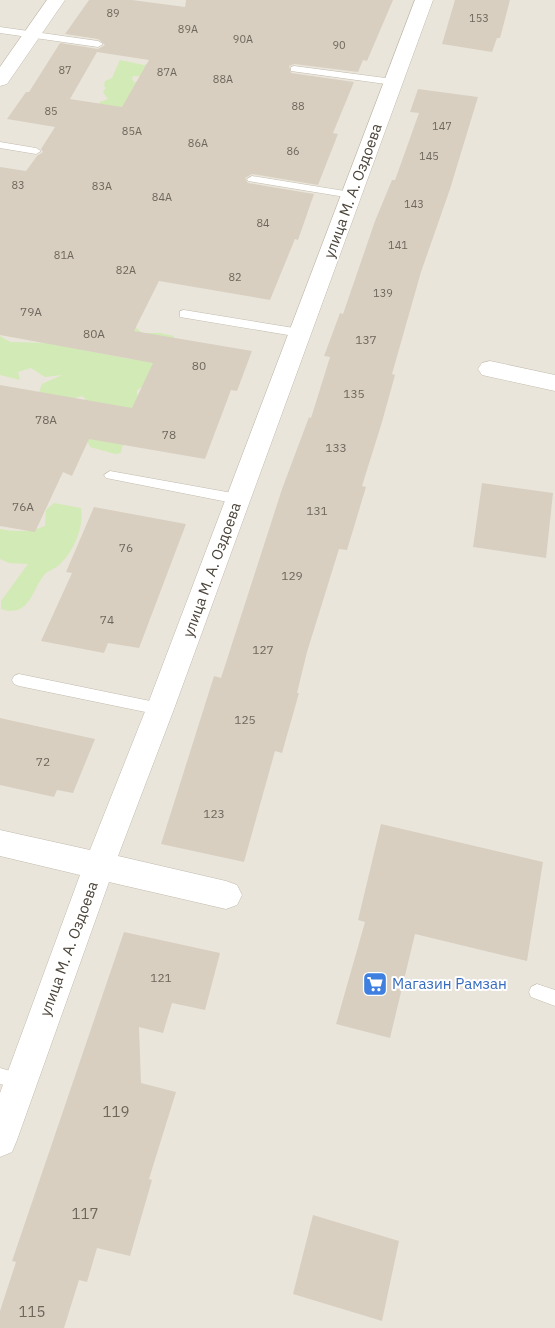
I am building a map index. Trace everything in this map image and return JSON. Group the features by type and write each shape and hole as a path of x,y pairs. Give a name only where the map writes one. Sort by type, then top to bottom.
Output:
{"street":[{"path":"0,80 56,0"},
{"name":"улица М. А. Оздоева","path":"0,1140 11,1079 99,866 160,709 424,0"},
{"path":"490,369 555,383"},
{"path":"0,843 226,895"}],"lane":[{"path":"0,30 98,44"},
{"path":"294,69 393,82"},
{"path":"0,145 36,151"},
{"path":"252,179 351,195"},
{"path":"184,314 300,333"},
{"path":"110,475 238,499"},
{"path":"19,680 160,709"},
{"path":"537,992 555,998"}],"shaded area":[{"path":"0,0 555,0 555,1328 0,1328"}],"green space":[{"path":"120,60 144,65 156,62 151,77 133,76 132,79 134,82 158,86 80,133 100,102 108,99 103,92 106,88 104,86 105,81 112,78"},
{"path":"133,325 142,333 161,333 174,336 150,383 137,390 137,395 140,398 135,429 122,447 121,453 115,454 90,447 87,440 85,398 82,396 69,400 38,395 42,384 62,375 45,377 31,368 18,372 20,380 0,375 0,336 10,342 47,343 130,359 137,356"},
{"path":"54,503 81,508 81,523 74,546 58,566 44,575 23,607 10,611 1,609 1,601 28,564 9,563 0,559 0,529 23,531 45,526 46,510"}],"building":[{"path":"89,0 132,0 185,7 186,0 393,0 367,61 363,60 358,72 294,64 289,66 291,73 354,82 333,133 338,134 318,185 252,174 245,178 248,183 314,194 298,240 295,239 270,300 159,281 134,331 252,351 237,391 231,390 205,459 89,439 72,476 63,472 35,532 0,526 0,385 132,408 153,363 0,335 0,167 26,171 37,156 43,152 41,149 55,127 7,119 26,92 29,92 60,43 98,49 105,45 98,39 65,34","holes":["97,52 149,60 122,107 70,99"]},
{"path":"455,0 510,0 500,38 497,38 492,52 442,44"},
{"path":"418,89 478,97 450,189 421,272 392,374 395,375 362,486 366,487 347,550 339,549 307,652 297,693 299,693 282,753 275,751 244,862 161,844 214,676 221,678 282,489 309,417 311,418 330,357 324,356 340,313 343,314 375,221 392,180 395,180 419,113 410,112"},
{"path":"482,483 553,493 546,558 473,547"},
{"path":"94,507 186,524 139,648 108,643 104,653 41,641 72,573 66,572"},
{"path":"0,718 95,739 73,793 57,790 54,797 0,785"},
{"path":"381,824 543,862 527,961 415,934 390,1038 336,1024 365,922 358,920"},
{"path":"124,932 220,953 205,1010 172,1003 163,1033 139,1027 141,1083 176,1092 149,1179 152,1180 130,1256 97,1248 87,1282 79,1280 64,1328 0,1328 0,1311 16,1262 12,1261"},
{"path":"313,1215 399,1241 382,1321 293,1294"}],"place":[{"name":"Магазин Рамзан","path":"375,984"}]}
